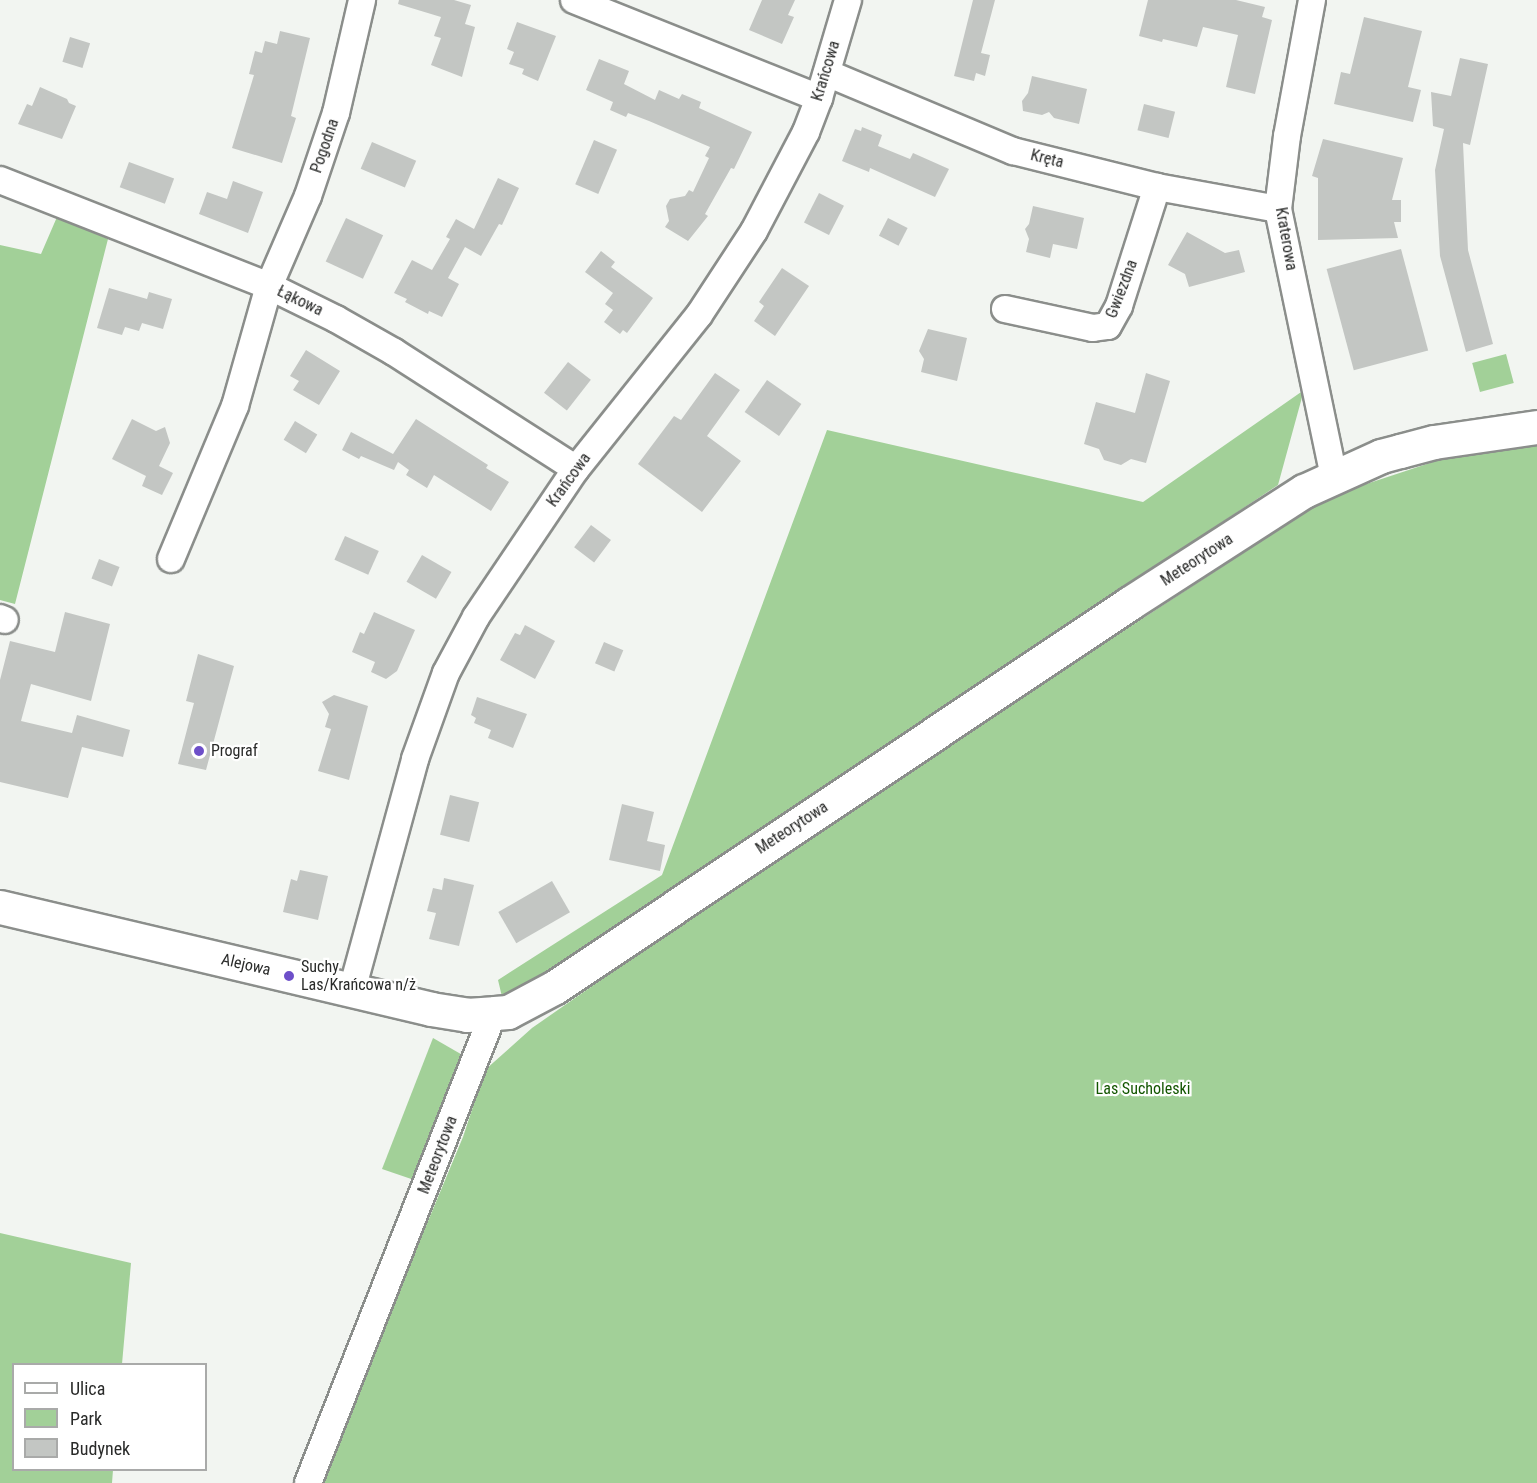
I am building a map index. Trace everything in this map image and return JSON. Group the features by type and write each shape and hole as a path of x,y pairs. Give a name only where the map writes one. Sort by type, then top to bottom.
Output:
{"street":[{"name":"Pogodna","path":"171,559 235,406 269,286 308,196 336,113 362,0"},
{"path":"574,0 819,98"},
{"name":"Krańcowa","path":"352,990 415,759 446,673 476,617 576,469 723,281 782,179 819,98 848,0"},
{"name":"Kraterowa","path":"1312,0 1287,136 1278,209 1334,477"},
{"name":"Kręta","path":"827,73 987,142 1157,187 1278,209"},
{"name":"Łąkowa","path":"0,180 269,286 394,352 576,469"},
{"name":"Gwiezdna","path":"1005,309 1093,328 1108,326 1119,306 1157,187"},
{"name":"Meteorytowa","path":"308,1483 493,1014 516,1008 555,987 1267,514 1334,477 1381,456 1434,442 1537,427"},
{"name":"Alejowa","path":"0,908 454,1013 493,1014"}],"green space":[{"path":"57,217 108,239 15,604 0,600 0,245 41,254"},
{"path":"1506,354 1514,383 1480,392 1472,363"},
{"path":"1304,390 1278,485 671,889 548,976 503,1001 498,980 662,875 827,430 1143,502"},
{"name":"Las Sucholeski","path":"1537,446 1537,1483 319,1483 463,1137 485,1070 532,1028 776,858 1330,496 1442,459"},
{"path":"433,1038 466,1057 423,1183 382,1169"},
{"path":"0,1233 131,1263 122,1363 12,1363 12,1471 113,1471 112,1483 0,1483"}],"building":[{"path":"399,0 454,0 471,5 465,24 475,27 462,77 431,65 441,38 434,36 441,17 398,4"},
{"path":"762,0 795,0 788,15 794,17 782,44 749,30"},
{"path":"973,0 995,0 981,53 990,55 985,76 976,73 974,81 954,76"},
{"path":"1148,0 1236,0 1265,7 1262,17 1272,20 1255,94 1226,87 1238,35 1203,27 1197,47 1139,36"},
{"path":"1364,17 1422,31 1408,87 1421,90 1413,122 1334,104 1341,72 1350,74"},
{"path":"517,22 556,36 538,81 522,74 524,69 509,64 514,52 507,49"},
{"path":"280,31 310,38 291,116 296,118 282,163 232,148 254,75 249,74 255,51 262,53 265,41 277,44"},
{"path":"70,37 90,43 82,68 62,62"},
{"path":"1460,58 1488,64 1470,145 1463,143 1468,250 1493,344 1466,352 1440,256 1435,170 1444,129 1433,126 1431,92 1451,96"},
{"path":"599,59 629,71 624,84 655,100 659,90 679,99 682,94 701,102 699,108 752,132 734,169 731,168 705,214 708,216 688,241 665,227 669,221 666,206 670,199 685,196 689,190 693,192 709,158 705,156 710,147 628,113 626,117 610,110 613,102 586,90"},
{"path":"1032,76 1087,89 1079,124 1054,118 1049,112 1042,115 1023,111 1022,101 1028,93"},
{"path":"40,87 67,99 69,103 76,106 62,139 18,124 27,104 32,106"},
{"path":"1144,104 1175,112 1169,138 1137,130"},
{"path":"862,127 882,135 878,146 910,159 913,153 949,169 935,197 870,168 869,172 842,161 855,129 861,131"},
{"path":"1323,139 1403,158 1392,200 1401,200 1401,222 1394,222 1398,238 1318,240 1318,178 1312,176"},
{"path":"594,140 617,150 598,194 575,184"},
{"path":"372,142 416,161 405,187 361,169"},
{"path":"129,162 174,178 165,204 120,187"},
{"path":"498,178 519,188 502,225 499,224 481,256 465,247 448,278 459,284 442,317 429,311 428,314 405,302 407,299 394,293 412,260 432,270 450,239 446,237 456,219 474,229"},
{"path":"233,181 263,192 248,233 199,214 207,192 227,199"},
{"path":"819,193 844,206 829,235 804,222"},
{"path":"1033,206 1084,218 1077,249 1053,244 1050,258 1026,252 1029,239 1025,229 1029,224"},
{"path":"346,218 383,235 363,279 326,262"},
{"path":"888,218 908,228 899,246 879,236"},
{"path":"1187,232 1225,253 1239,250 1245,272 1189,287 1185,274 1168,265"},
{"path":"1401,249 1428,350 1354,370 1327,269"},
{"path":"601,251 615,262 611,267 653,298 627,333 623,330 620,334 604,322 613,310 605,304 613,293 585,272"},
{"path":"782,268 809,286 775,336 754,321 764,306 759,302"},
{"path":"109,288 147,299 149,292 172,299 163,329 142,323 139,331 125,327 122,335 97,328"},
{"path":"928,329 967,338 957,381 921,372 924,359 919,351"},
{"path":"306,350 340,371 319,405 293,390 299,381 290,376"},
{"path":"568,362 591,380 567,411 544,393"},
{"path":"715,373 740,390 707,436 741,461 702,512 638,464 674,416 681,420"},
{"path":"1146,373 1170,381 1146,463 1131,459 1121,465 1104,460 1099,449 1084,444 1096,402 1135,413"},
{"path":"767,380 801,404 779,436 745,412"},
{"path":"132,419 156,431 165,427 170,443 159,466 173,473 162,495 142,486 146,476 112,459"},
{"path":"416,419 488,465 486,468 509,482 491,511 434,475 427,488 406,475 409,470 398,462 394,470 361,456 359,459 342,450 351,432 393,454"},
{"path":"295,421 317,434 306,453 284,440"},
{"path":"591,525 611,540 594,562 574,547"},
{"path":"345,536 379,551 368,575 334,560"},
{"path":"422,555 451,572 436,599 406,582"},
{"path":"99,559 120,567 112,586 91,579"},
{"path":"65,612 110,624 91,701 31,684 21,721 72,733 77,715 130,730 123,757 82,747 68,798 0,782 0,680 10,641 55,652"},
{"path":"374,612 415,630 397,671 386,679 371,672 375,662 352,652 360,632 364,634"},
{"path":"525,625 555,641 535,679 500,660 515,633 520,635"},
{"path":"604,642 623,650 614,671 595,663"},
{"path":"198,654 234,666 206,770 178,764 194,703 186,701"},
{"path":"334,695 368,706 349,780 318,771 331,729 325,727 329,714 322,702"},
{"path":"477,697 527,714 513,748 488,738 491,730 474,723 476,718 471,715"},
{"path":"450,795 479,802 469,842 440,835"},
{"path":"622,804 654,812 647,841 665,845 660,871 609,860"},
{"path":"300,870 328,876 318,920 283,912 291,879 297,881"},
{"path":"444,878 474,885 459,946 429,939 436,913 427,911 433,888 442,890"},
{"path":"552,881 570,912 516,943 498,912"}],"place":[{"name":"Prograf","path":"199,751"},
{"name":"Suchy Las/Krańcowa n/ż","path":"289,976"}]}
